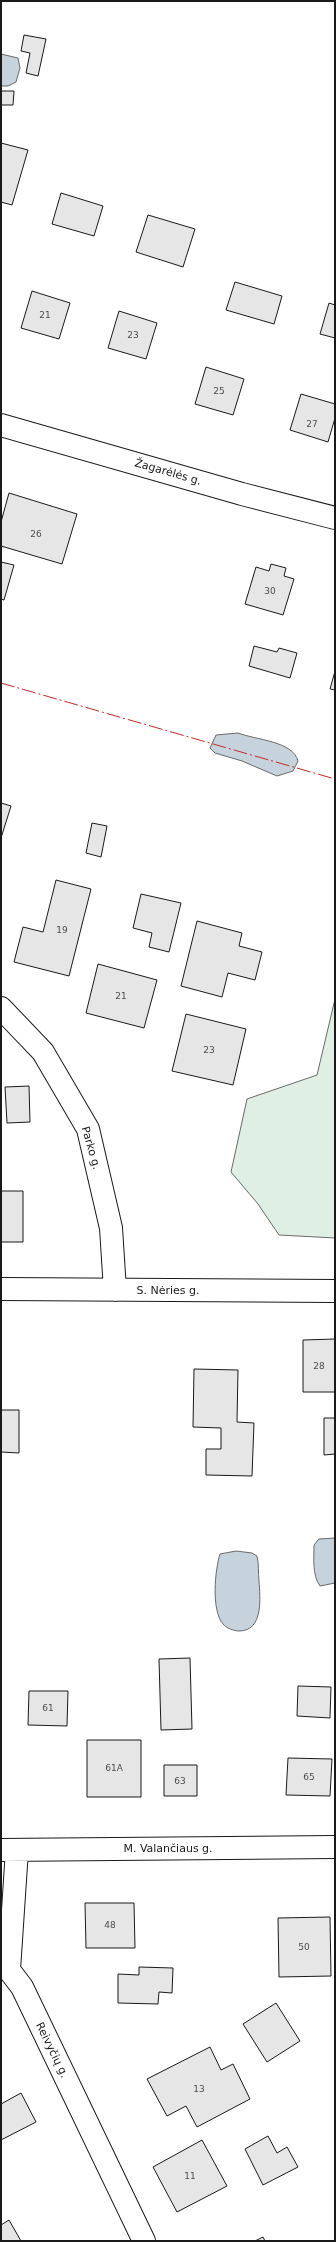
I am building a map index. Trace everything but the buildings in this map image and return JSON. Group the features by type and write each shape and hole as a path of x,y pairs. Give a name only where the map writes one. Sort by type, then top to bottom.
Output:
{"street":[{"name":"Žagarėlės g.","path":"1,425 242,494 335,518"},
{"name":"Parko g.","path":"1,1008 43,1052 88,1129 111,1228 115,1290"},
{"name":"S. Nėries g.","path":"1,1288 335,1291"},
{"name":"M. Valančiaus g.","path":"9,1850 335,1847"},
{"name":"Reivyčių g.","path":"9,1850 5,1971 22,1987 142,2240"}],"green space":[{"path":"335,999 335,1238 279,1235 258,1204 231,1172 247,1099 317,1075"}],"shaded area":[{"path":"1,54 18,58 20,68 16,82 8,86 1,86"},
{"path":"238,733 273,742 289,749 295,754 298,761 293,771 277,776 242,761 215,753 210,748 216,735"},
{"path":"335,1538 335,1583 320,1586 317,1582 315,1572 314,1545 319,1539"},
{"path":"236,1551 252,1553 257,1556 260,1596 257,1619 247,1630 239,1631 230,1629 223,1624 219,1618 215,1600 216,1579 220,1554"}],"power":[{"path":"1,683 335,779"}]}
